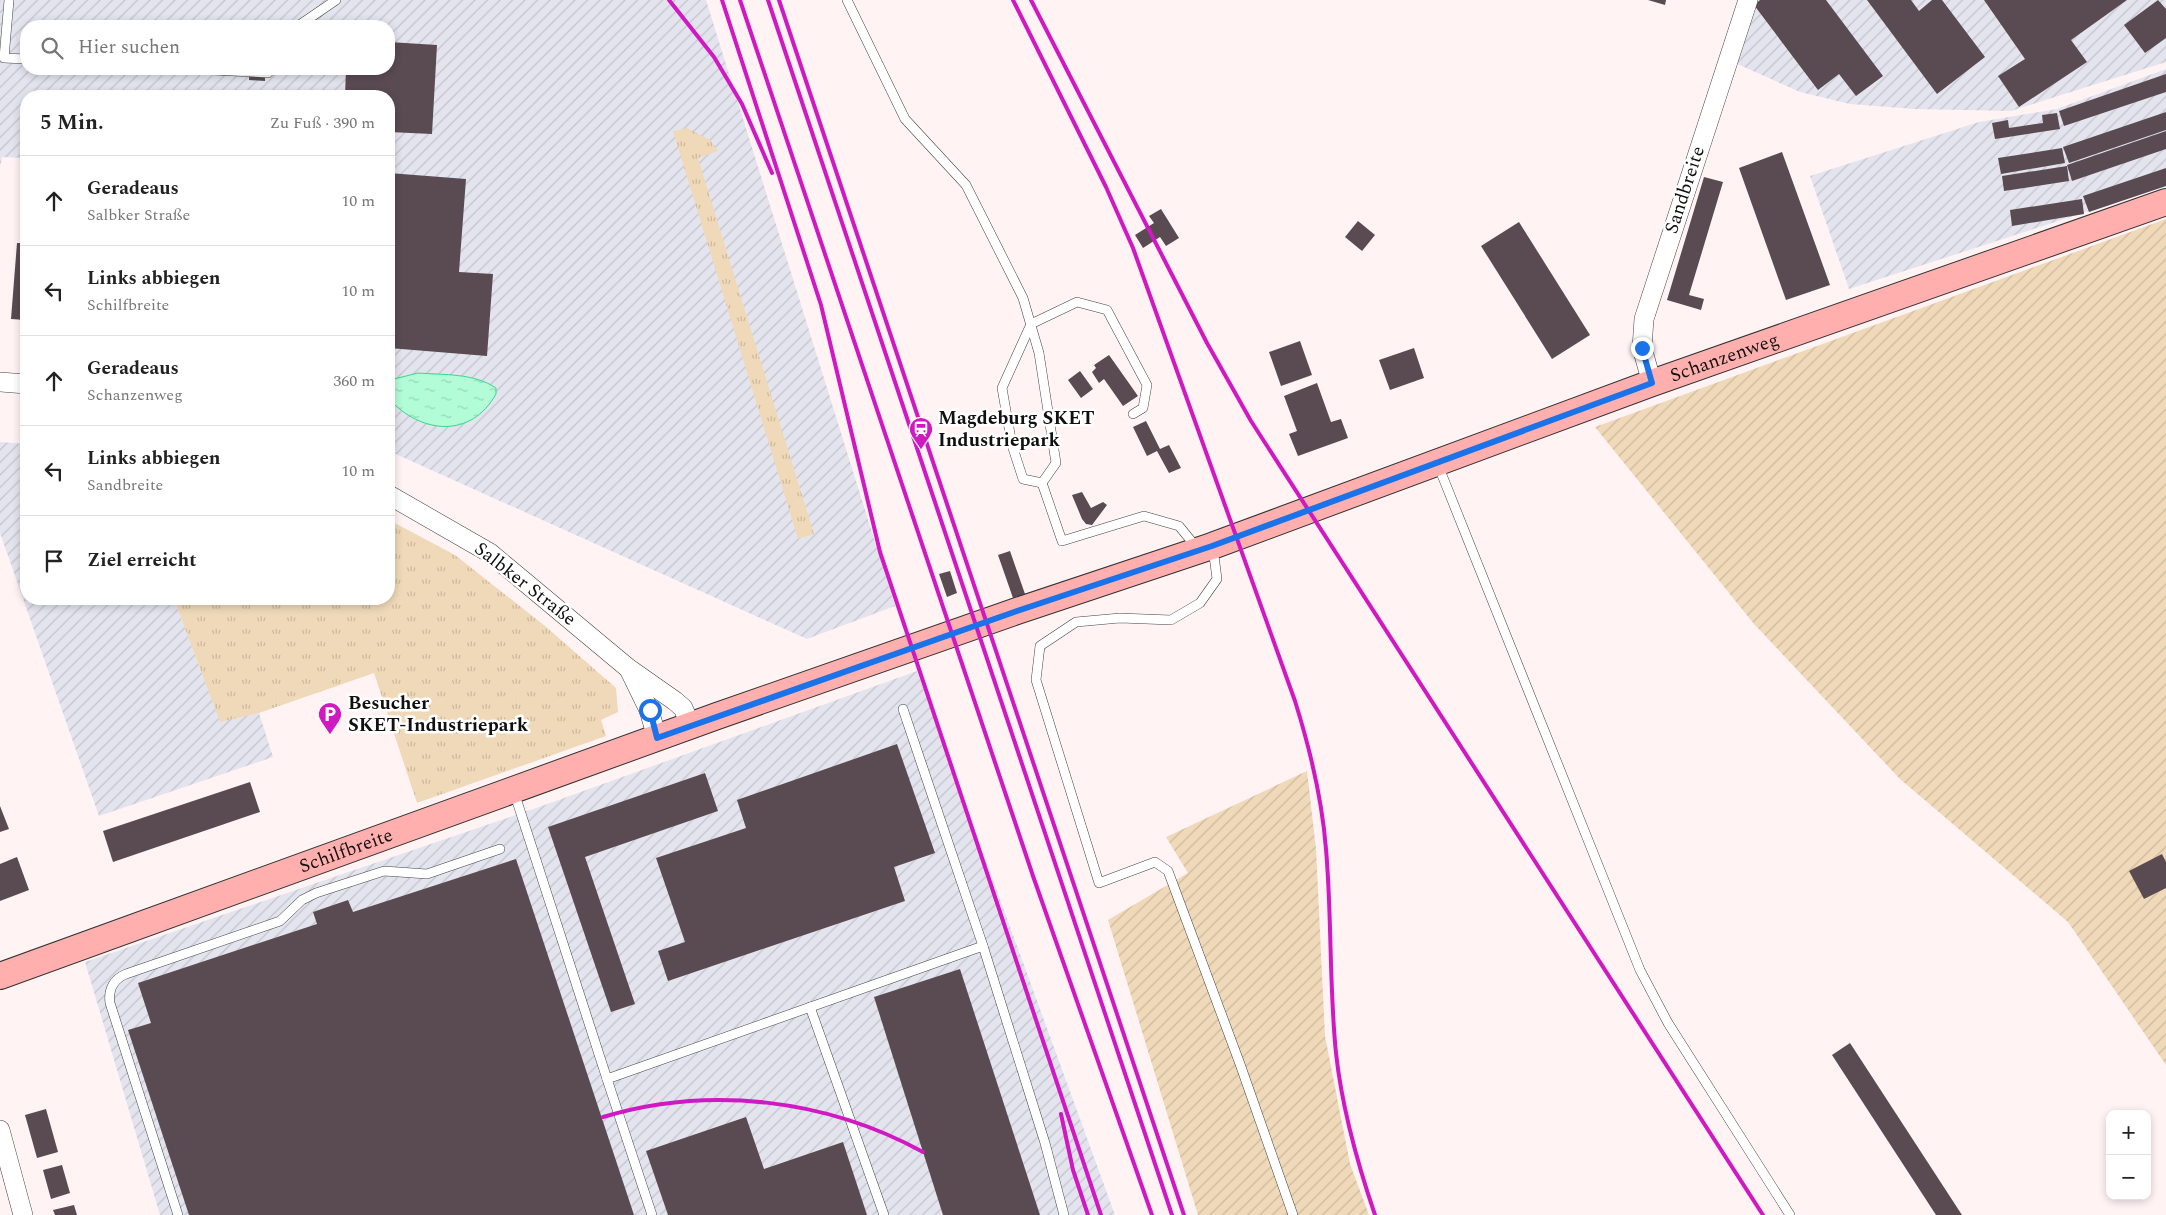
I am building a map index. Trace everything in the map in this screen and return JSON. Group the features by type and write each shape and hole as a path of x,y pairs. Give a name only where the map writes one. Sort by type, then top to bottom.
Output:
{"main road":[{"name":"Schanzenweg","path":"691,726 1017,611 1206,548 1652,383 2166,202"},
{"name":"Schilfbreite","path":"0,976 691,726"}],"street":[{"name":"Sandbreite","path":"1652,383 1642,348 1644,319 1748,0"},
{"path":"0,382 20,384"},
{"name":"Salbker Straße","path":"395,498 490,553 628,668 683,708 691,726"},
{"name":"Salbker Straße","path":"628,668 650,710 657,738"},
{"path":"0,1130 23,1215"}],"lane":[{"path":"9,0 4,58 20,59"},
{"path":"307,20 336,0"},
{"path":"847,0 906,119 966,185 1023,298 1039,353 1056,463 1042,483"},
{"path":"1042,483 1023,480 1012,445 1002,388 1031,324 1077,302 1107,310 1147,385 1143,408 1133,414"},
{"path":"1437,462 1640,970 1668,1024 1790,1215"},
{"path":"1042,483 1062,541 1144,516 1179,526 1206,548 1217,578 1200,603 1171,620 1120,618 1076,622 1040,646 1036,680 1099,883 1155,862 1168,872 1240,1064 1293,1215"},
{"path":"903,709 983,946 1045,1143 1064,1215"},
{"path":"514,790 528,840 652,1215"},
{"path":"178,1215 110,1003 110,989 116,981 126,974 280,921 302,900 316,893 384,871 427,874 500,849"},
{"path":"607,1079 983,946"},
{"path":"810,1007 884,1215"}],"shaded area":[{"path":"0,0 706,0 895,606 807,639 395,454 395,90 20,90 20,158 2,157 0,167"},
{"path":"1757,0 2166,0 2166,62 2011,111 1914,109 1850,104 1800,92 1735,63"},
{"path":"2166,69 2166,186 1849,289 1810,176 1979,122 2057,109"},
{"path":"0,442 20,444 20,590 0,533"},
{"path":"25,605 176,605 220,721 259,713 273,757 99,816"},
{"path":"917,671 1115,1215 160,1215 85,962 539,807"}],"green space":[{"path":"687,128 710,140 718,151 698,158 814,534 798,539 673,131"},
{"path":"2166,219 2166,1065 2068,922 1900,779 1754,624 1595,427"},
{"path":"395,523 455,555 545,626 616,688 618,712 601,720 606,736 417,803 374,673 259,713 220,722 176,605 395,605"},
{"path":"1307,771 1316,849 1325,1036 1350,1164 1369,1215 1198,1215 1108,920 1188,873 1166,837"}],"water":[{"path":"418,373 469,377 496,388 496,394 486,409 473,419 460,425 430,425 402,411 395,405 395,379"}],"building":[{"path":"1648,0 1666,0 1665,5"},
{"path":"1760,0 1826,0 1883,76 1856,96 1839,74 1818,90 1754,5"},
{"path":"1867,0 1911,0 1919,11 1932,0 1942,0 1985,57 1937,94"},
{"path":"1984,0 2127,0 2071,40 2087,62 2019,107 1998,76 2025,59"},
{"path":"2158,0 2166,9 2166,38 2145,53 2124,25"},
{"path":"395,42 437,45 432,134 395,132 395,90 345,90 346,75 395,75"},
{"path":"2166,74 2166,92 2064,126 2059,111"},
{"path":"249,75 265,75 265,81 249,80"},
{"path":"2166,112 2166,130 2069,163 2063,147"},
{"path":"2057,113 2060,129 1995,139 1992,123 2008,120 2009,128 2043,123 2042,115"},
{"path":"2166,131 2166,149 2072,181 2067,165"},
{"path":"2062,148 2065,163 2001,174 1998,158"},
{"path":"1782,152 1830,285 1786,300 1739,168"},
{"path":"2067,166 2069,181 2004,191 2002,176"},
{"path":"2166,168 2166,186 2089,212 2083,196"},
{"path":"395,173 466,179 459,272 493,274 487,356 395,348"},
{"path":"1704,177 1723,182 1689,295 1704,299 1701,310 1667,300"},
{"path":"2082,199 2084,214 2012,226 2010,210"},
{"path":"1161,209 1179,238 1166,246 1160,237 1143,248 1135,235 1154,223 1149,216"},
{"path":"1358,221 1375,235 1362,251 1345,237"},
{"path":"1519,222 1590,335 1552,359 1481,246"},
{"path":"17,243 20,243 20,320 11,319"},
{"path":"1300,341 1312,375 1281,386 1269,352"},
{"path":"1414,348 1424,378 1390,390 1379,360"},
{"path":"1109,355 1138,396 1123,406 1104,379 1099,383 1092,372 1096,368 1094,365"},
{"path":"1080,371 1093,389 1081,398 1068,380"},
{"path":"1317,383 1331,422 1341,419 1348,438 1298,456 1289,434 1297,431 1284,396"},
{"path":"1146,421 1160,449 1169,445 1181,468 1169,473 1157,451 1147,456 1133,427"},
{"path":"1082,492 1091,508 1103,502 1107,505 1092,525 1086,524 1082,519 1072,495"},
{"path":"1010,551 1025,594 1013,598 998,555"},
{"path":"950,571 957,593 947,597 939,574"},
{"path":"897,744 935,853 894,867 905,901 668,981 658,951 685,942 656,858 746,828 737,800"},
{"path":"705,773 718,811 585,857 635,1004 611,1012 548,827"},
{"path":"250,782 260,812 113,862 103,831"},
{"path":"0,806 9,829 0,832"},
{"path":"2162,854 2166,862 2166,888 2144,899 2129,871"},
{"path":"17,857 29,890 0,901 0,864"},
{"path":"516,859 634,1215 189,1215 128,1030 151,1023 138,983 317,924 313,912 348,900 353,912"},
{"path":"960,969 1040,1215 943,1215 874,997"},
{"path":"1850,1043 1962,1215 1936,1215 1832,1055"},
{"path":"46,1109 58,1152 37,1158 25,1115"},
{"path":"746,1117 764,1169 843,1142 867,1215 668,1215 646,1151"},
{"path":"62,1165 70,1193 51,1199 43,1170"},
{"path":"74,1205 77,1215 55,1215 53,1210"}],"railway":[{"path":"669,0 714,57 742,104 772,173"},
{"path":"722,0 821,305 880,552 1101,1215"},
{"path":"740,0 1033,876 1152,1215"},
{"path":"768,0 1172,1215"},
{"path":"779,0 1184,1215"},
{"path":"1013,0 1106,187 1133,248 1295,701 1315,774 1322,811 1328,874 1332,1002 1336,1053 1342,1094 1351,1135 1375,1215"},
{"path":"1031,0 1207,343 1251,421 1763,1215"},
{"path":"603,1117 643,1107 684,1102 725,1100 766,1103 807,1109 847,1120 886,1134 923,1152"},
{"path":"1061,1114 1073,1170 1088,1215"}],"place":[{"name":"Magdeburg SKET Industriepark","path":"921,450"},
{"name":"Besucher SKET-Industriepark","path":"330,735"}],"route":[{"path":"650,710 657,738 829,676 1212,546 1652,383 1642,348"}]}
